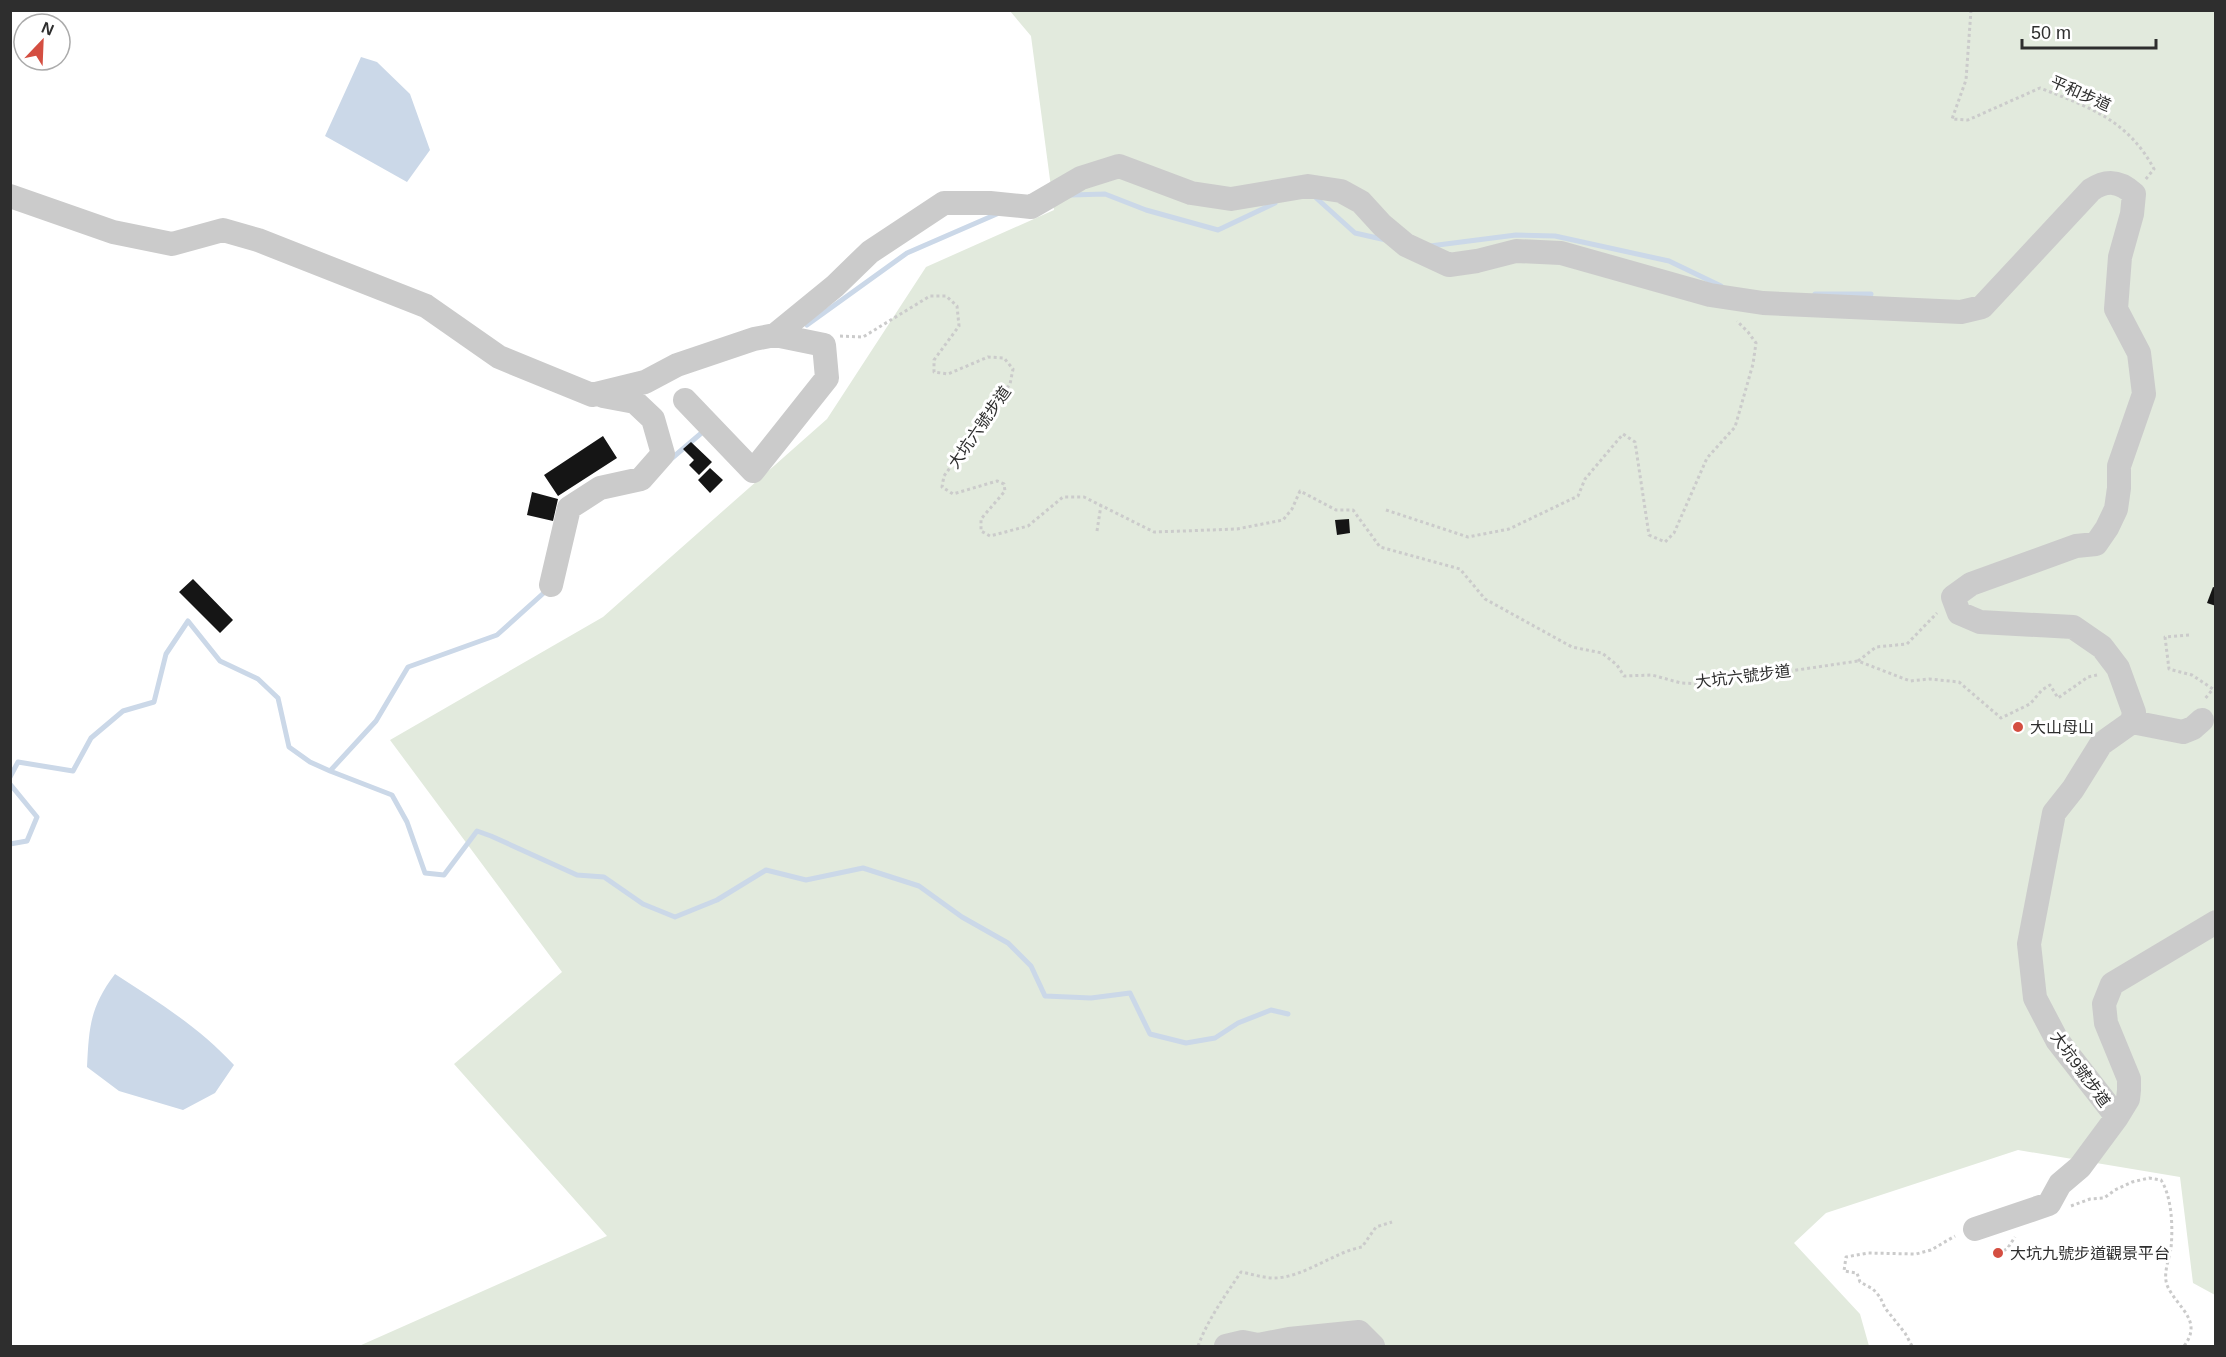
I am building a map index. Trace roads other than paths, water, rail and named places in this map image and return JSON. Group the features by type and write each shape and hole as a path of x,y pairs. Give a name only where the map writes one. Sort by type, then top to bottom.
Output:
{"lane":[{"path":"775,335 835,286 870,252 944,203 990,203 1031,207 1081,178 1119,166 1191,193 1231,199 1308,186 1341,191 1361,202 1382,225 1406,245 1449,265 1477,261 1516,251 1561,253 1710,295 1763,303 1961,312 1982,307 2091,190 2102,183 2115,182 2134,194 2132,214 2120,257 2116,309 2139,353 2144,394 2119,466 2116,509 2096,544 2076,546 1971,584 1953,597 1959,613 1980,622 2073,627 2102,646 2118,668 2134,712 2132,722 2183,732 2198,724"},
{"path":"10,196 113,231 172,244 223,230 258,240 426,306 499,357 592,394 635,402 653,419 663,454 641,479 600,488 568,508 551,585"},
{"path":"592,394 645,382 677,365 754,339 775,335 824,345 827,378 753,471 685,400"},
{"name":"大坑9號步道","path":"1974,1229 2049,1204 2060,1184 2080,1167 2117,1117 2057,1040 2035,998 2029,944 2054,813 2073,789 2101,744 2132,722"},
{"path":"2117,1117 2128,1099 2129,1079 2106,1023 2104,1004 2112,984 2216,922"},
{"path":"1226,1347 1243,1342 1258,1345 1289,1339 1359,1332 1373,1347"}],"water":[{"path":"361,57 377,62 410,94 430,150 407,182 325,136"},
{"path":"115,974 192,1027 234,1065 215,1093 183,1110 119,1091 87,1067 92,1018 100,997"}],"waterway":[{"path":"1071,195 1105,194 1146,210 1218,230 1275,203"},
{"path":"1314,196 1355,233 1386,240"},
{"path":"807,325 907,253 999,213"},
{"path":"1430,246 1516,235 1555,236 1669,261 1721,286"},
{"path":"1815,294 1871,294"},
{"path":"671,459 705,430"},
{"path":"10,777 18,762 73,771 91,738 123,711 154,702 166,654 188,621 220,661 258,679 278,698 289,747 310,762 330,771 376,721 408,667 497,635 547,590"},
{"path":"330,771 392,795 407,822 425,873 444,875 477,831 577,875 604,877 643,904 675,917 717,900 766,870 806,880 863,868 919,886 962,917 1008,943 1031,966 1045,996 1091,998 1130,993 1150,1034 1186,1043 1215,1038 1238,1023 1271,1010 1288,1014"},
{"path":"10,784 37,817 27,841 10,844"}],"place":[{"name":"大山母山","path":"2018,727"},
{"name":"大坑九號步道觀景平台","path":"1998,1253"}]}
